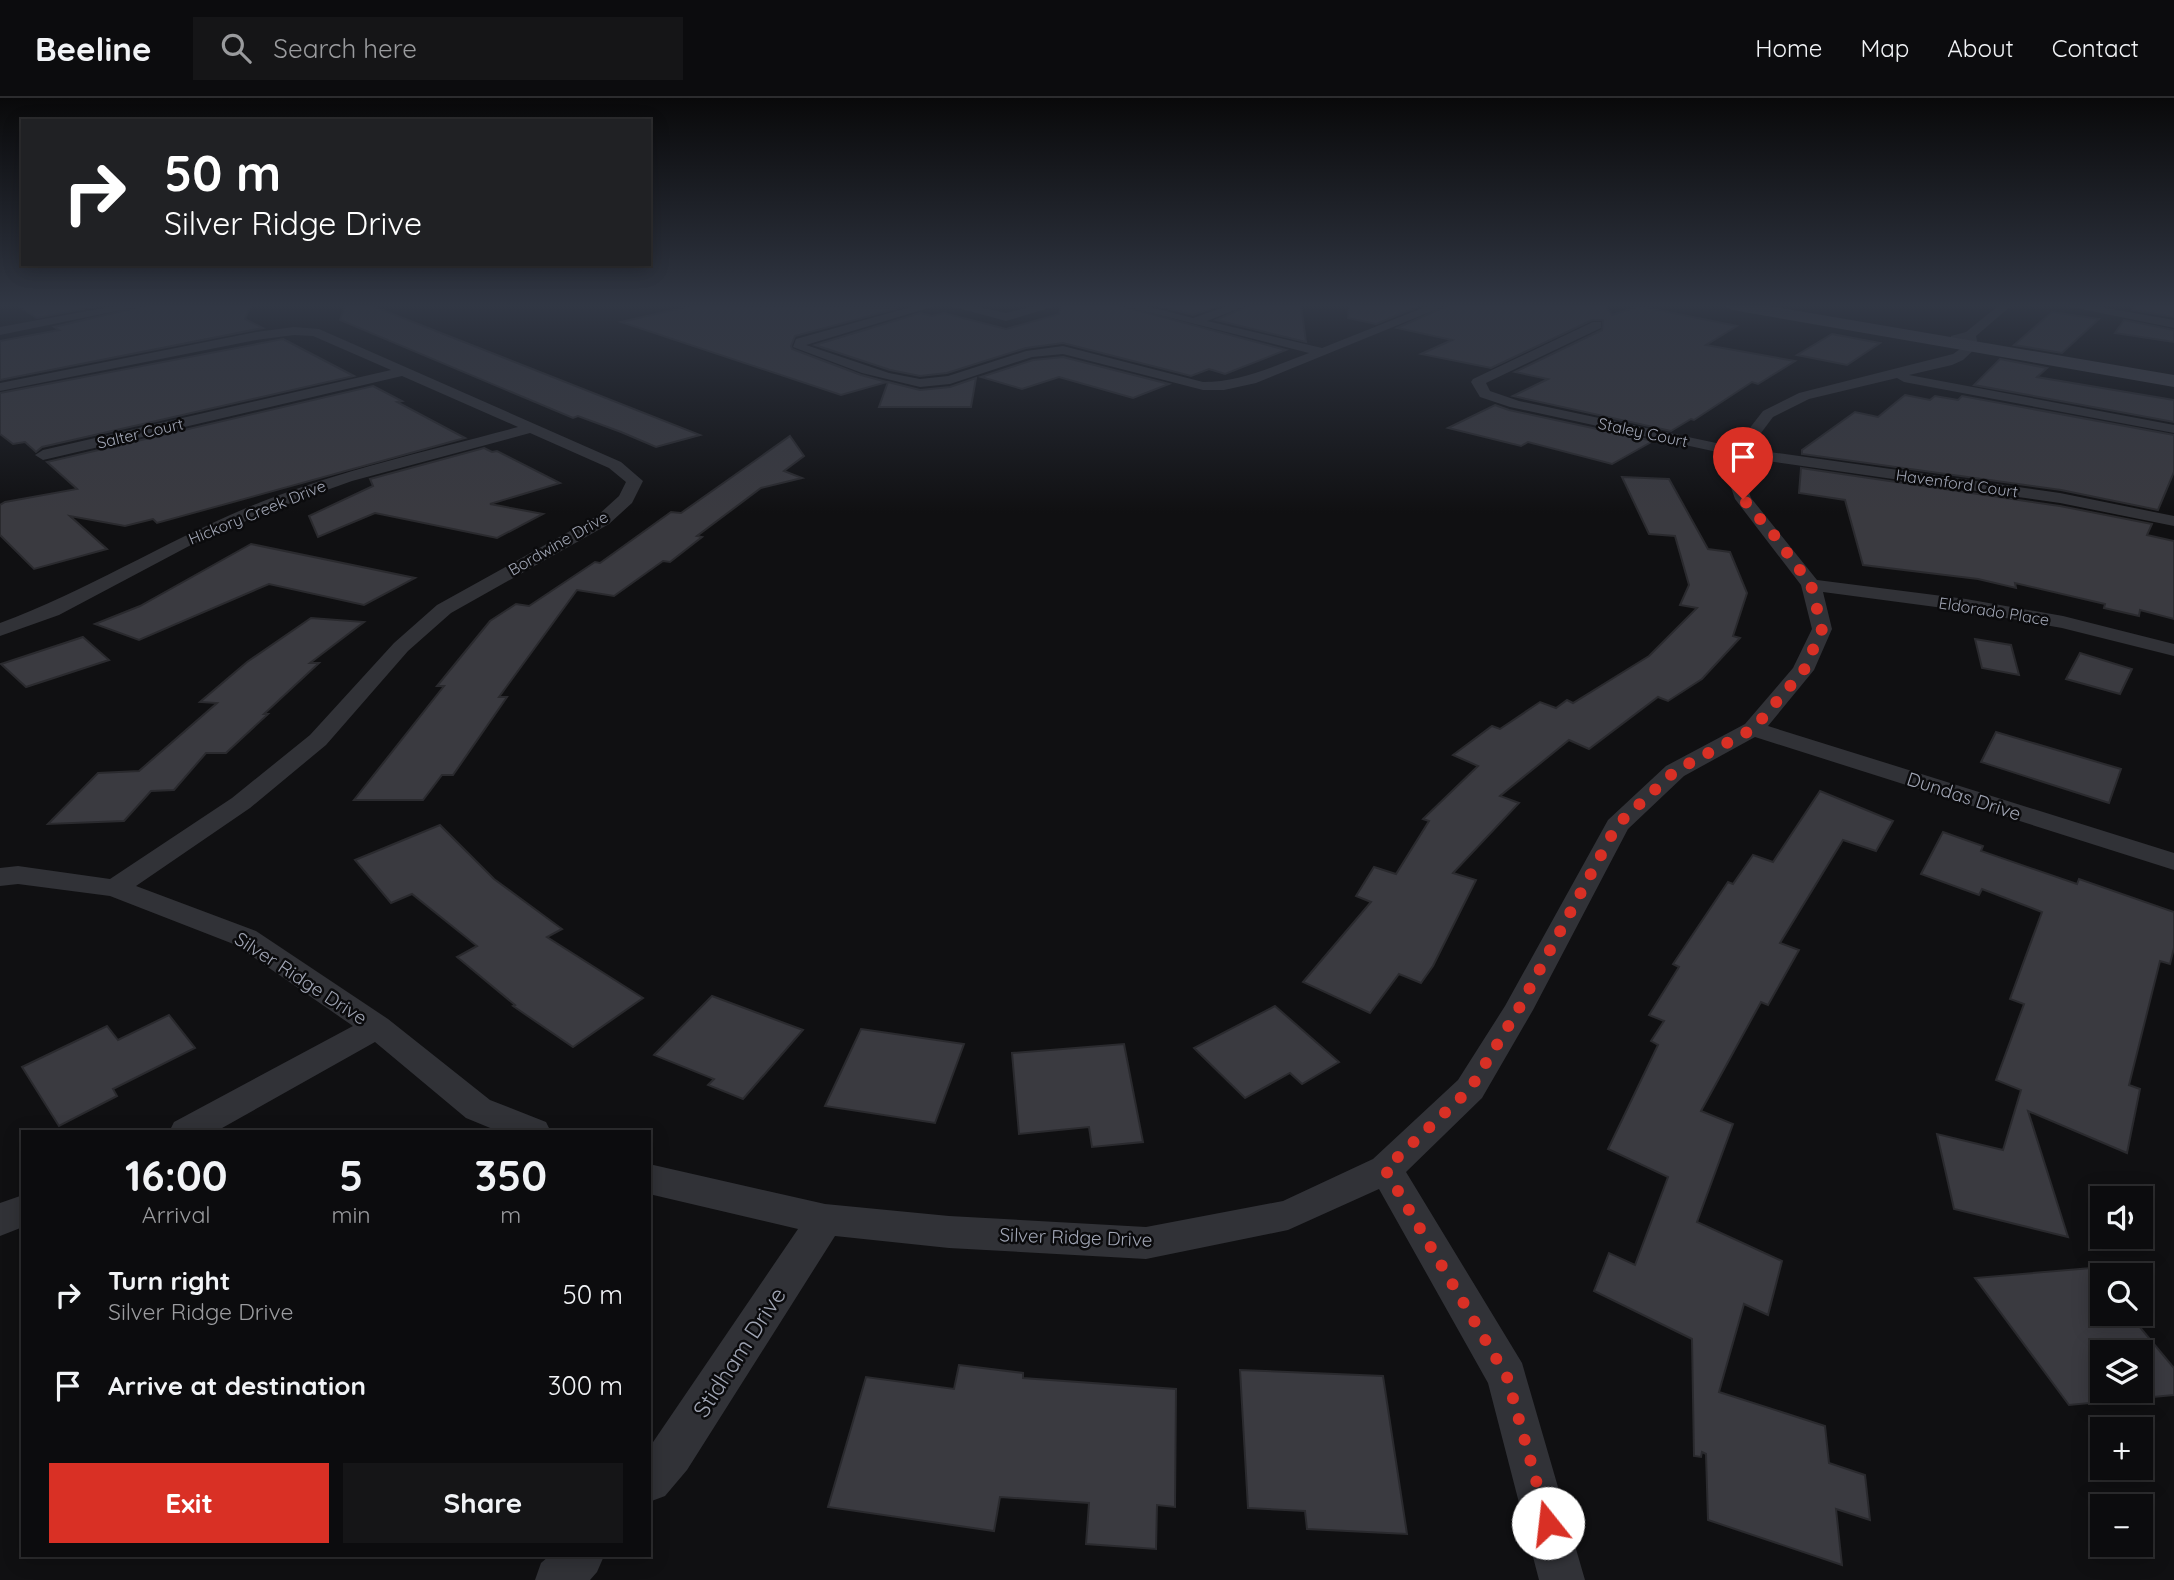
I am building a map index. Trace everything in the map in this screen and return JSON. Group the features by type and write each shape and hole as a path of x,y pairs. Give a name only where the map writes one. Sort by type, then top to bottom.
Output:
{"main road":[{"path":"2139,374 2174,381"}],"street":[{"name":"Bordwine Drive","path":"0,387 64,374"},
{"name":"Salter Court","path":"43,455 392,374"},
{"name":"Bordwine Drive","path":"115,888 241,803 318,740 401,647 444,609 603,520 626,499 635,481 615,465 406,374"},
{"path":"889,374 920,384 943,382 967,374"},
{"path":"1154,374 1203,386 1224,386 1266,374"},
{"name":"Staley Court","path":"1494,374 1478,382 1485,394 1515,404 1738,452"},
{"path":"1738,452 1768,414 1804,396 1853,382 1900,374"},
{"path":"1913,374 2174,429"},
{"name":"Hickory Creek Drive","path":"0,630 52,611 185,541 268,505 346,478 528,429"},
{"name":"Havenford Court","path":"1738,452 2060,498 2174,521"},
{"name":"Silver Ridge Drive","path":"651,1179 825,1220 949,1233 1146,1243 1288,1215 1385,1169 1470,1089 1518,1010 1617,825 1675,771 1753,729 1804,670 1822,629 1811,585 1743,499 1736,479 1738,452"},
{"name":"Eldorado Place","path":"1811,585 1966,605 2063,622 2174,650"},
{"name":"Dundas Drive","path":"1753,729 2174,862"},
{"name":"Silver Ridge Drive","path":"0,877 18,875 115,888 246,938 377,1027 478,1109 529,1130"},
{"path":"190,1130 377,1027"},
{"path":"1385,1169 1507,1377 1562,1580"},
{"path":"0,1220 21,1211"},
{"name":"Stidham Drive","path":"651,1478 672,1455 825,1220"},
{"path":"558,1580 580,1557"}],"building":[{"path":"0,374 30,374 0,380"},
{"path":"99,374 354,376 42,447 36,452 25,442 13,444 0,434 0,393"},
{"path":"469,374 546,374 700,435 656,447 578,416 573,418"},
{"path":"778,374 859,374 887,382 841,395"},
{"path":"990,374 1130,374 1169,384 1133,398 1059,377 1022,389 981,377"},
{"path":"1525,374 1774,374 1758,384 1752,382 1694,420 1691,419 1671,431 1513,396 1548,379"},
{"path":"1985,374 2040,374 2037,377 2174,400 2174,422 1974,385"},
{"path":"976,378 971,407 879,407 888,382 920,390 950,387"},
{"path":"373,386 402,401 397,402 465,438 157,523 153,519 125,526 70,516 107,549 34,569 0,535 0,505 5,502 77,489 47,462"},
{"path":"1905,395 1930,400 1935,396 1958,400 1962,396 2174,435 2174,472 2158,510 2061,490 1802,454 1802,450 1855,412 1878,417"},
{"path":"1495,405 1653,441 1612,464 1528,442 1521,446 1448,428"},
{"path":"790,436 804,456 784,471 802,478 761,488 697,536 702,537 670,562 663,561 614,596 577,590 499,697 507,697 453,775 442,775 423,800 354,800 444,686 437,686 490,621 516,604 529,606 595,562 600,563 671,512 681,513"},
{"path":"484,448 497,451 560,483 490,504 543,514 497,538 375,513 318,537 309,516 373,486 370,479"},
{"path":"1801,468 2060,506 2152,524 2147,535 2174,541 2174,619 2140,610 2139,616 2104,608 2105,604 2015,583 2016,588 1978,579 1863,565 1845,500 1799,493"},
{"path":"1622,477 1669,479 1708,549 1730,552 1747,593 1733,636 1740,638 1702,679 1668,701 1658,697 1589,749 1569,740 1500,796 1519,803 1453,873 1476,880 1433,966 1421,983 1399,974 1370,1013 1303,982 1371,902 1356,896 1374,867 1396,874 1429,821 1423,819 1478,766 1453,755 1492,726 1500,729 1540,702 1556,708 1567,700 1573,703 1649,656 1697,608 1680,605 1689,585 1675,536 1649,534"},
{"path":"251,544 415,578 364,605 269,584 139,640 95,624 140,606"},
{"path":"311,618 364,622 310,663 319,663 226,753 206,753 174,790 151,791 124,821 48,824 98,773 139,771 217,703 200,702 247,662"},
{"path":"83,637 109,660 26,687 1,664"},
{"path":"1975,639 2011,645 2019,675 1982,668"},
{"path":"2080,653 2132,669 2120,694 2066,679"},
{"path":"1996,732 2121,769 2109,803 1981,762"},
{"path":"1820,791 1893,821 1876,851 1843,840 1780,943 1799,950 1768,1005 1761,1002 1701,1111 1733,1124 1697,1222 1782,1261 1768,1315 1744,1304 1719,1392 1825,1426 1829,1463 1865,1475 1870,1520 1836,1509 1842,1565 1708,1520 1706,1454 1702,1452 1701,1457 1694,1456 1692,1339 1594,1291 1609,1253 1635,1265 1668,1177 1608,1149 1658,1045 1651,1041 1664,1021 1649,1015 1679,967 1673,964 1728,882 1733,884 1753,855 1773,862"},
{"path":"440,825 494,879 562,929 547,937 643,998 573,1047 513,1006 515,1005 457,957 477,946 412,894 391,903 355,860"},
{"path":"1943,832 1983,846 1981,851 2077,884 2079,879 2174,912 2174,948 2170,964 2160,961 2129,1085 2140,1089 2127,1153 2028,1111 2068,1237 1954,1209 1937,1134 2003,1150 2021,1090 1996,1080 2024,1004 2010,999 2042,912 1982,889 1979,895 1921,874"},
{"path":"712,996 803,1030 743,1099 708,1085 714,1079 654,1055"},
{"path":"1275,1006 1339,1062 1302,1084 1290,1073 1245,1098 1194,1048"},
{"path":"169,1015 195,1048 113,1089 117,1096 59,1126 22,1067 107,1026 118,1040"},
{"path":"861,1029 964,1044 935,1123 825,1106"},
{"path":"1124,1044 1143,1142 1092,1147 1089,1127 1019,1134 1012,1053"},
{"path":"2090,1268 2090,1326 2139,1326 2151,1340 2090,1340 2090,1403 2069,1405 1975,1278"},
{"path":"2153,1343 2174,1368 2174,1395 2153,1397"},
{"path":"959,1365 1023,1373 1023,1378 1176,1389 1175,1507 1157,1505 1156,1549 1086,1544 1089,1503 1000,1497 994,1531 828,1507 866,1377 954,1389"},
{"path":"1240,1370 1383,1376 1407,1534 1307,1529 1305,1511 1248,1508"}],"route":[{"path":"1548,1523 1507,1377 1385,1169 1470,1089 1518,1010 1617,825 1675,771 1753,729 1804,670 1822,629 1811,585 1743,499"}]}
